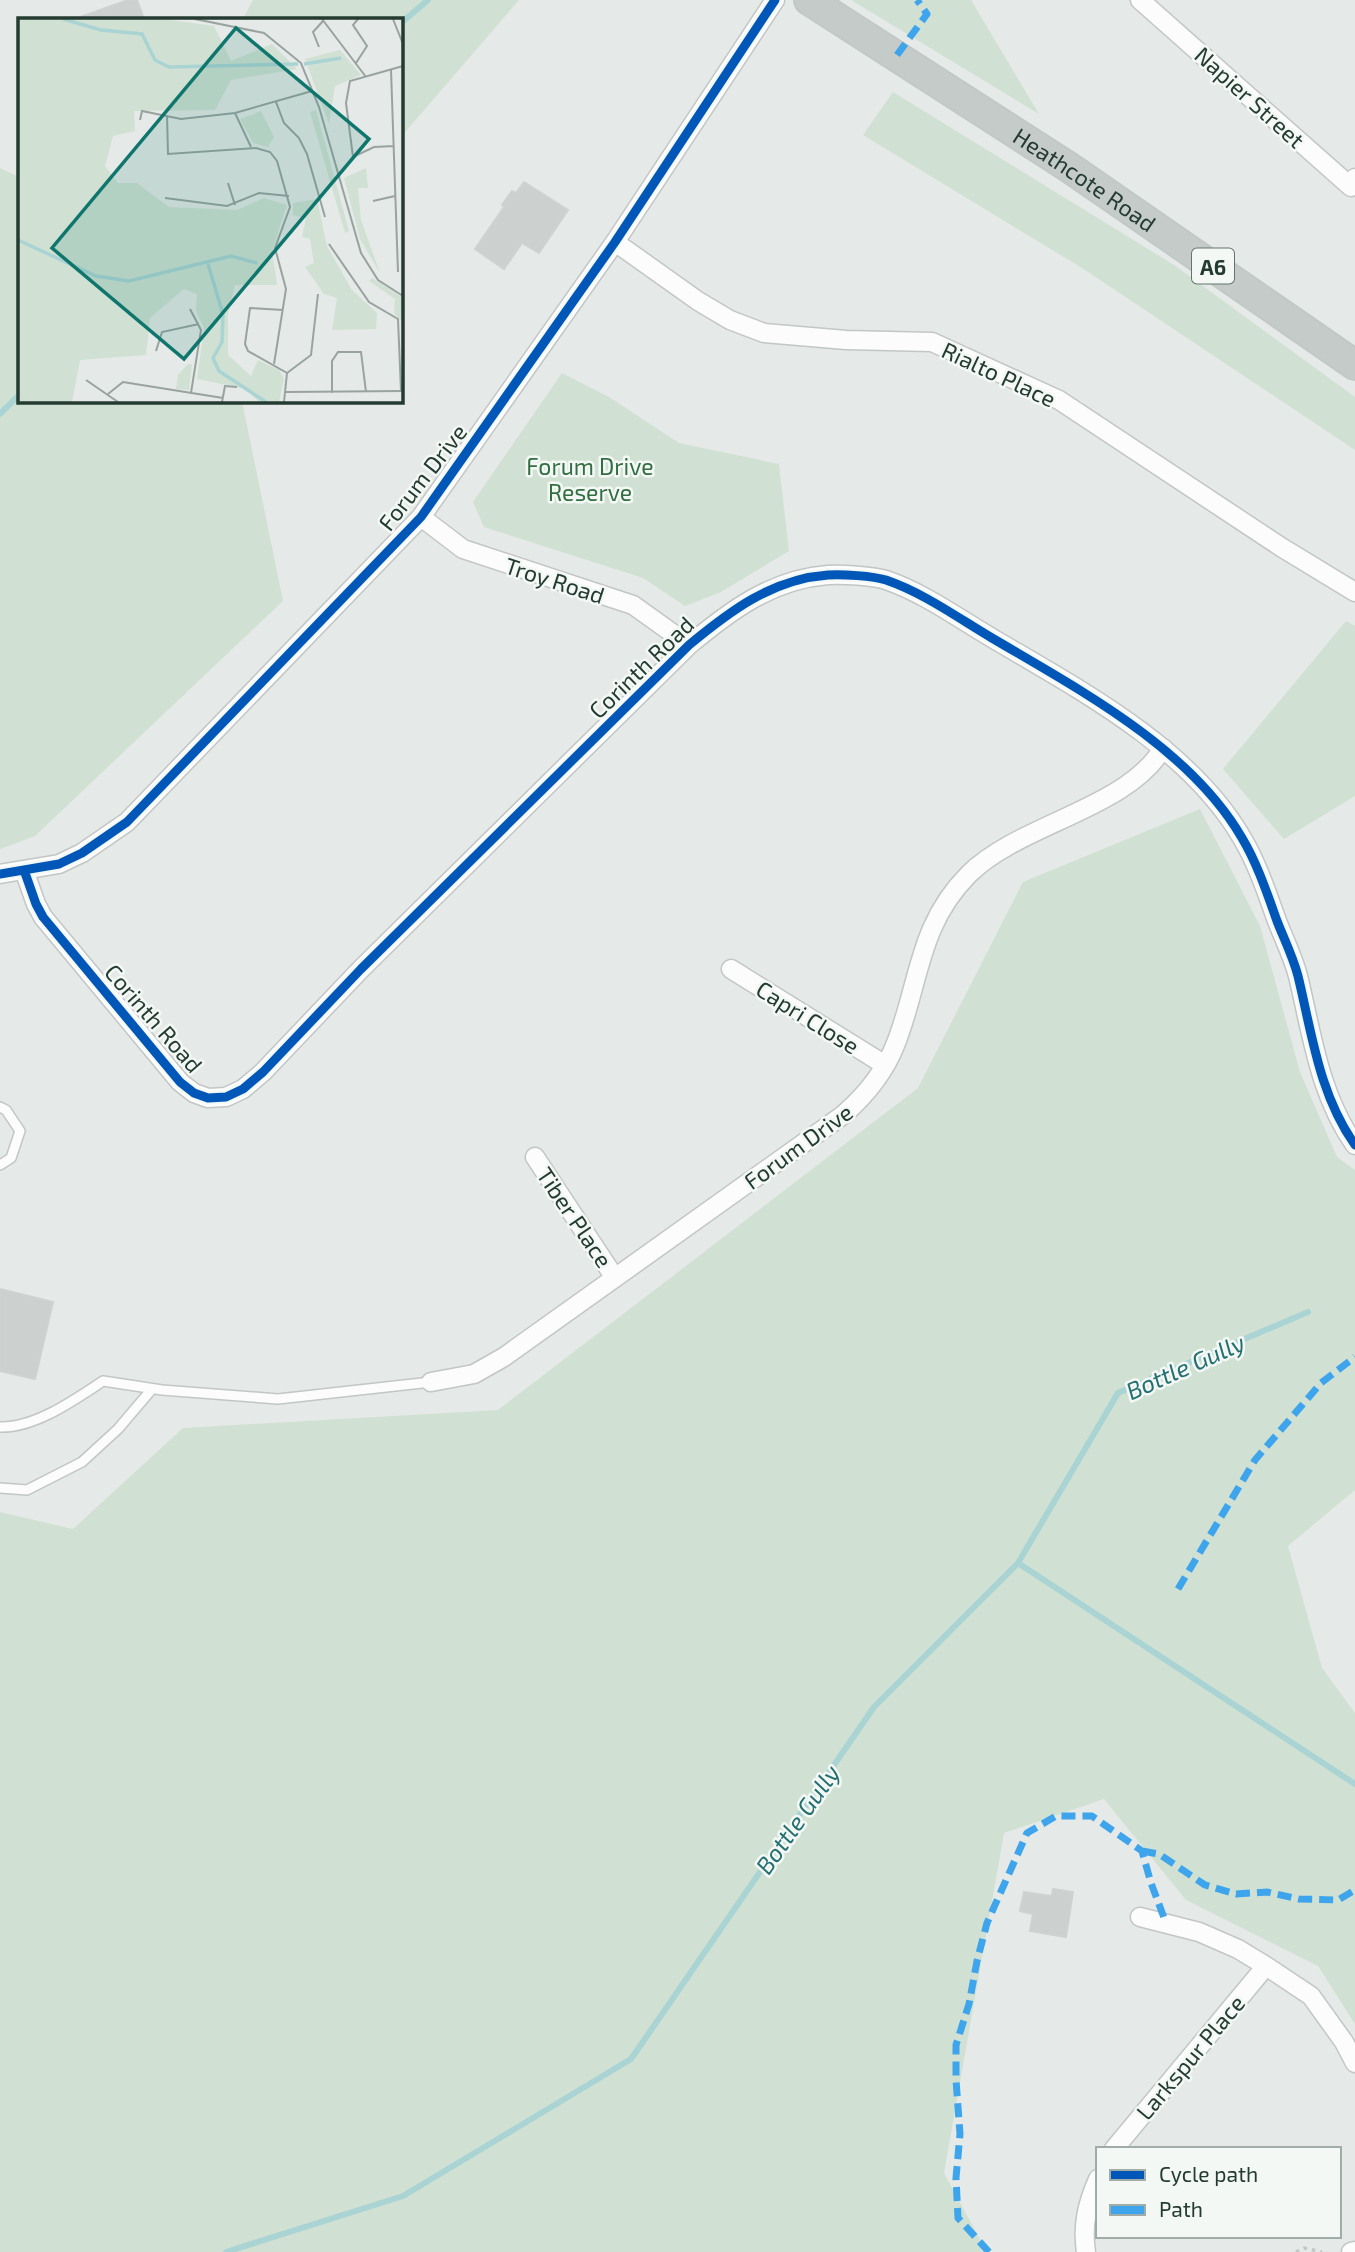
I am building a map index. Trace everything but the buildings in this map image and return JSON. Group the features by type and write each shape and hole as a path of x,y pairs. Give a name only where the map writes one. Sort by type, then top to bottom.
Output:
{"highway":[{"name":"Heathcote Road","path":"809,0 1070,168 1355,365"}],"street":[{"name":"Forum Drive","path":"0,874 59,864 82,853 127,822 421,517 615,242 775,0"},
{"name":"Napier Street","path":"1140,0 1351,187 1355,178"},
{"name":"Rialto Place","path":"615,242 730,320 764,333 846,340 932,342 1059,400 1281,547 1355,592"},
{"name":"Troy Road","path":"421,517 463,549 633,605 689,645"},
{"name":"Corinth Road","path":"24,870 43,917 180,1082 194,1093 208,1098 226,1097 243,1089 263,1072 361,969 689,645 722,618 754,597 791,581 829,575 883,579 914,592 1056,676 1163,748 1221,804 1244,839 1263,884 1297,972 1321,1078 1341,1125 1355,1144"},
{"name":"Forum Drive","path":"431,1382 464,1376 489,1367 861,1100 885,1065 896,1043 931,928 947,900 968,875 989,857 1017,840 1128,784 1155,761 1163,748"},
{"name":"Capri Close","path":"732,969 885,1065"},
{"name":"Tiber Place","path":"535,1157 615,1278"},
{"path":"1140,1917 1199,1932 1238,1949 1311,1996 1344,2042 1355,2063"},
{"name":"Larkspur Place","path":"1116,2147 1266,1966"},
{"path":"1086,2252 1083,2231 1087,2204 1096,2184"}],"lane":[{"path":"0,1107 6,1110 20,1131 11,1158 0,1166"},
{"path":"0,1427 14,1427 65,1406 103,1381 152,1389 278,1399 431,1382"},
{"path":"0,1488 27,1490 82,1462 118,1429 152,1389"}],"path":[{"path":"1296,2252 1304,2248 1322,2252"}],"green space":[{"path":"253,0 519,0 402,136 402,18 244,18"},
{"path":"851,0 971,0 1039,114"},
{"path":"893,92 1174,265 1355,397 1355,450 1082,268 863,135"},
{"path":"0,168 18,177 18,402 242,402 283,601 35,836 0,849"},
{"name":"Forum Drive Reserve","path":"562,373 609,397 679,443 779,464 789,551 721,592 685,606 643,578 484,527 473,502"},
{"path":"1346,621 1355,626 1355,796 1284,839 1223,769"},
{"path":"1200,809 1260,926 1300,1072 1337,1157 1355,1170 1355,1490 1288,1546 1322,1668 1355,1713 1355,2024 1318,1966 1186,1900 1104,1799 1004,1833 944,2173 987,2252 0,2252 0,1512 73,1529 183,1428 498,1410 918,1088 1023,882"}],"waterway":[{"path":"402,22 428,0"},
{"path":"0,414 18,396"},
{"name":"Bottle Gully","path":"226,2252 403,2196 631,2059 874,1707 1018,1563 1118,1393 1308,1312"},
{"path":"1018,1563 1355,1784"}],"marked path":[{"path":"897,55 927,14 917,0"},
{"path":"1178,1589 1255,1460 1321,1383 1355,1357"},
{"path":"989,2252 958,2218 956,2178 960,2134 956,2045 969,2004 987,1923 1027,1833 1056,1816 1092,1816 1142,1851 1166,1923"},
{"path":"1142,1851 1159,1854 1205,1885 1236,1894 1267,1892 1299,1899 1338,1900 1355,1890"}],"cycle path":[{"path":"0,874 59,864 82,853 127,822 421,517 615,242 775,0"},
{"path":"24,870 43,917 180,1082 194,1093 208,1098 226,1097 243,1089 263,1072 361,969 704,632 753,599 788,583 828,575 880,579 900,585 927,599 1096,700 1163,749 1193,776 1220,806 1242,838 1261,878 1296,969 1325,1084 1355,1145"}]}
